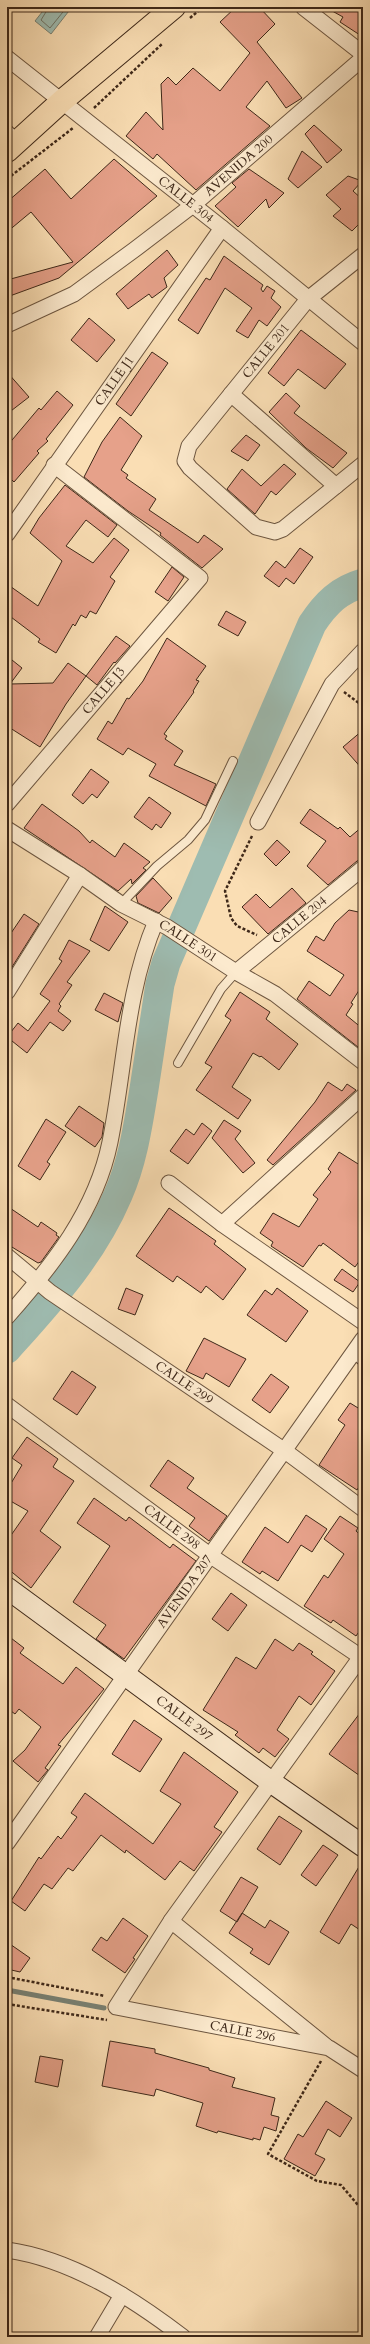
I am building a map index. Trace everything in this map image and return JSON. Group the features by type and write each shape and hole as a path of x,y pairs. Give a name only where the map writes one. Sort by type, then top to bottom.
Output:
{"main road":[{"path":"11,140 180,15"}],"street":[{"path":"303,7 363,54"},
{"name":"CALLE 304","path":"7,58 222,228 363,343"},
{"name":"AVENIDA 200","path":"7,325 74,294 193,205 363,58"},
{"name":"CALLE J1","path":"7,534 222,228"},
{"name":"CALLE 201","path":"336,486 283,529 275,532 265,531 251,522 190,468 185,461 189,446 308,299 363,255"},
{"path":"231,394 336,486 363,464"},
{"name":"CALLE J3","path":"7,804 200,578 54,466"},
{"path":"258,822 332,684 363,651"},
{"name":"CALLE 301","path":"7,829 80,875 121,904 161,924 236,972 275,994 363,1062"},
{"name":"CALLE 204","path":"236,972 363,868"},
{"path":"7,992 80,875"},
{"path":"7,1317 39,1281 69,1241 96,1186 110,1143 122,1059 144,949 161,924"},
{"path":"222,1224 363,1096"},
{"path":"169,1183 222,1224 363,1322"},
{"name":"CALLE 299","path":"7,1256 39,1281 50,1292 285,1451 363,1509"},
{"name":"AVENIDA 207","path":"7,1843 285,1451 358,1358 363,1339"},
{"name":"CALLE 298","path":"7,1405 211,1556 362,1656"},
{"name":"CALLE 297","path":"7,1588 271,1782 363,1846"},
{"path":"118,2003 171,1921 362,1656"},
{"path":"171,1921 329,2048"},
{"name":"CALLE 296","path":"118,2003 329,2048 363,2070"},
{"path":"7,2250 43,2257 122,2295 183,2337"},
{"path":"97,2337 122,2295"}],"lane":[{"path":"121,904 157,866 188,840 205,820 233,761"},
{"path":"178,1063 221,989 236,972"}],"path":[{"path":"180,15 203,7"},
{"path":"7,179 83,118 168,38"},
{"path":"332,684 363,706"},
{"path":"258,822 225,891 231,918 237,926 272,942"},
{"path":"7,1977 118,2003 108,2020 7,2004"},
{"path":"329,2048 268,2154 317,2181 341,2185 363,2211"}],"water":[{"path":"46,7 72,7 51,34 35,21"}],"building":[{"path":"236,7 259,7 275,24 257,42 302,98 286,108 267,81 246,107 270,126 196,190 157,154 153,159 126,136 146,112 163,130 161,84 168,77 176,85 193,68 220,91 250,53 220,22"},
{"path":"325,7 363,7 363,37 340,22 343,17"},
{"path":"314,125 342,150 327,163 305,134"},
{"path":"302,151 322,167 298,188 288,179"},
{"path":"114,159 157,196 59,278 7,297 7,280 73,262 31,212 7,232 7,202 45,169 71,199"},
{"path":"249,169 284,193 269,208 266,199 238,227 215,206 236,187 232,183"},
{"path":"348,176 362,181 353,191 363,200 363,220 352,231 333,216 341,209 326,195"},
{"path":"167,250 178,265 164,278 167,287 152,298 149,294 128,309 116,294"},
{"path":"224,256 263,285 261,289 263,292 267,286 275,291 271,298 281,307 267,326 259,320 248,338 236,331 252,308 225,288 198,334 178,320 206,278 210,280"},
{"path":"89,318 115,340 97,362 71,340"},
{"path":"301,330 346,364 325,389 298,369 284,386 268,373"},
{"path":"152,352 168,363 131,416 116,404"},
{"path":"7,372 29,397 7,414"},
{"path":"57,391 73,405 46,439 48,441 37,451 39,453 14,482 7,475 7,446 39,408 41,410"},
{"path":"286,393 300,406 294,413 347,453 333,468 306,448 269,412"},
{"path":"120,417 142,436 121,470 128,475 126,478 156,499 149,510 198,543 204,535 223,549 202,568 160,535 161,533 128,511 84,477 102,442"},
{"path":"246,435 260,445 248,461 231,451"},
{"path":"284,464 296,474 276,495 271,491 255,514 227,489 242,469 261,486"},
{"path":"65,485 117,525 108,537 86,520 66,546 93,563 114,538 129,550 110,577 115,581 96,614 90,611 86,618 81,615 75,626 73,624 56,653 38,642 40,639 7,614 7,584 38,606 62,561 30,533 39,518"},
{"path":"300,548 313,557 294,584 286,578 279,587 264,576 276,561 285,568"},
{"path":"172,567 184,577 168,601 155,592"},
{"path":"226,611 246,622 238,636 218,625"},
{"path":"116,636 130,646 115,663 114,662 97,685 86,676"},
{"path":"167,638 206,666 196,680 199,681 193,691 194,692 164,734 167,736 165,739 183,751 174,765 216,784 206,806 149,776 156,764 128,748 123,755 97,739 108,721 112,724 127,698 129,699 143,681"},
{"path":"7,656 22,668 10,684 53,683 68,663 86,676 66,704 40,747 7,726"},
{"path":"363,730 363,770 343,747"},
{"path":"91,769 109,782 97,798 92,794 83,804 72,795"},
{"path":"149,797 171,813 161,828 156,824 152,830 134,817"},
{"path":"42,804 79,831 90,843 92,840 115,857 124,843 150,862 143,868 146,870 132,884 131,879 118,891 24,828"},
{"path":"310,809 338,829 340,827 350,837 363,826 363,859 357,861 328,885 307,866 326,841 300,823"},
{"path":"277,840 290,852 276,866 264,854"},
{"path":"153,878 172,898 159,913 138,903 136,896"},
{"path":"292,888 306,903 268,934 242,907 256,894 270,908"},
{"path":"105,906 128,922 109,951 90,940"},
{"path":"349,910 363,913 363,984 351,1003 353,1004 346,1015 363,1029 363,1051 297,999 309,981 330,996 344,975 307,951 316,936 324,941 335,923"},
{"path":"24,914 39,924 7,975 7,939"},
{"path":"69,940 90,951 67,982 72,985 59,1004 61,1006 58,1011 71,1021 63,1031 50,1022 27,1053 7,1037 18,1023 28,1031 50,1001 40,994 62,961 59,959"},
{"path":"240,992 270,1012 266,1019 298,1044 279,1070 261,1056 260,1057 253,1053 232,1087 251,1100 238,1119 196,1090 212,1067 205,1063 231,1020 225,1016"},
{"path":"104,993 123,1003 118,1022 95,1010"},
{"path":"328,1082 342,1091 347,1084 356,1090 273,1165 267,1160 315,1102"},
{"path":"79,1106 104,1123 102,1137 95,1147 65,1126"},
{"path":"46,1119 66,1132 47,1162 50,1164 40,1180 18,1166"},
{"path":"224,1120 241,1131 235,1139 255,1163 243,1173 212,1138"},
{"path":"202,1123 212,1131 188,1164 170,1151 186,1129 194,1135"},
{"path":"339,1152 363,1167 363,1256 355,1267 323,1243 321,1246 319,1245 303,1267 271,1246 273,1242 260,1233 273,1213 299,1227 318,1199 313,1195 331,1172 328,1169"},
{"path":"7,1206 38,1227 41,1222 57,1233 56,1235 59,1237 41,1262 38,1263 7,1244"},
{"path":"169,1208 216,1241 214,1244 246,1269 223,1300 206,1286 201,1293 177,1276 173,1282 136,1256"},
{"path":"342,1269 360,1282 353,1292 334,1280"},
{"path":"126,1288 143,1295 135,1315 118,1309"},
{"path":"277,1288 308,1311 286,1342 247,1315 265,1290 272,1295"},
{"path":"204,1338 246,1359 229,1387 206,1373 203,1379 186,1371"},
{"path":"72,1371 96,1387 77,1415 53,1399"},
{"path":"271,1374 289,1387 270,1413 252,1400"},
{"path":"350,1403 363,1411 363,1480 357,1490 319,1465 345,1425 338,1420"},
{"path":"27,1437 58,1459 53,1467 74,1481 40,1531 61,1547 31,1588 7,1568 7,1541 28,1511 7,1499 7,1490 22,1465 12,1458"},
{"path":"168,1460 194,1478 187,1488 227,1516 209,1541 189,1526 195,1518 150,1486"},
{"path":"94,1498 126,1521 129,1517 170,1548 173,1544 196,1561 124,1659 96,1639 106,1625 73,1602 110,1546 77,1523"},
{"path":"306,1515 327,1529 312,1552 301,1545 278,1581 262,1571 260,1574 242,1562 265,1527 288,1543"},
{"path":"340,1516 358,1528 356,1531 363,1537 363,1626 356,1636 333,1620 331,1623 304,1606 324,1575 328,1578 344,1554 324,1539"},
{"path":"231,1593 247,1605 228,1631 212,1619"},
{"path":"7,1635 24,1648 20,1653 63,1684 76,1667 104,1689 58,1745 61,1746 45,1768 48,1770 38,1782 13,1761 25,1750 41,1727 19,1709 15,1714 7,1708"},
{"path":"275,1639 293,1651 299,1643 313,1652 311,1654 335,1671 311,1705 299,1696 277,1730 289,1739 275,1757 263,1748 259,1753 235,1735 238,1732 203,1710 236,1657 256,1669"},
{"path":"363,1709 363,1778 329,1754"},
{"path":"134,1720 162,1739 140,1772 112,1754"},
{"path":"184,1752 238,1792 214,1827 222,1832 194,1871 180,1861 165,1880 126,1850 125,1853 101,1835 73,1871 68,1868 52,1889 44,1884 25,1911 11,1901 39,1857 41,1859 58,1836 61,1839 77,1817 71,1813 85,1793 153,1844 181,1804 160,1791"},
{"path":"279,1816 302,1831 280,1865 257,1849"},
{"path":"323,1845 338,1855 316,1886 301,1875"},
{"path":"363,1860 363,1932 351,1924 339,1944 320,1932"},
{"path":"241,1877 258,1887 237,1922 220,1911"},
{"path":"242,1913 265,1928 270,1920 289,1932 269,1965 250,1953 253,1949 229,1933"},
{"path":"123,1918 148,1936 125,1973 92,1950 101,1937 107,1941"},
{"path":"7,1942 30,1958 20,1972 7,1969"},
{"path":"110,2041 155,2049 155,2053 209,2068 209,2070 235,2078 232,2087 275,2098 271,2115 279,2117 276,2131 264,2127 260,2140 253,2138 253,2140 218,2131 217,2133 196,2126 203,2103 156,2089 154,2096 102,2086"},
{"path":"40,2056 63,2060 58,2087 35,2082"},
{"path":"326,2101 352,2118 340,2137 328,2129 315,2154 325,2159 315,2176 284,2159 298,2134 303,2137"}],"waterway":[{"path":"7,1349 69,1277 83,1258 108,1217 128,1169 134,1143 140,1116 160,984 166,963 312,624 322,610 334,598 347,589 363,583"},
{"path":"7,1990 104,2008"}]}
